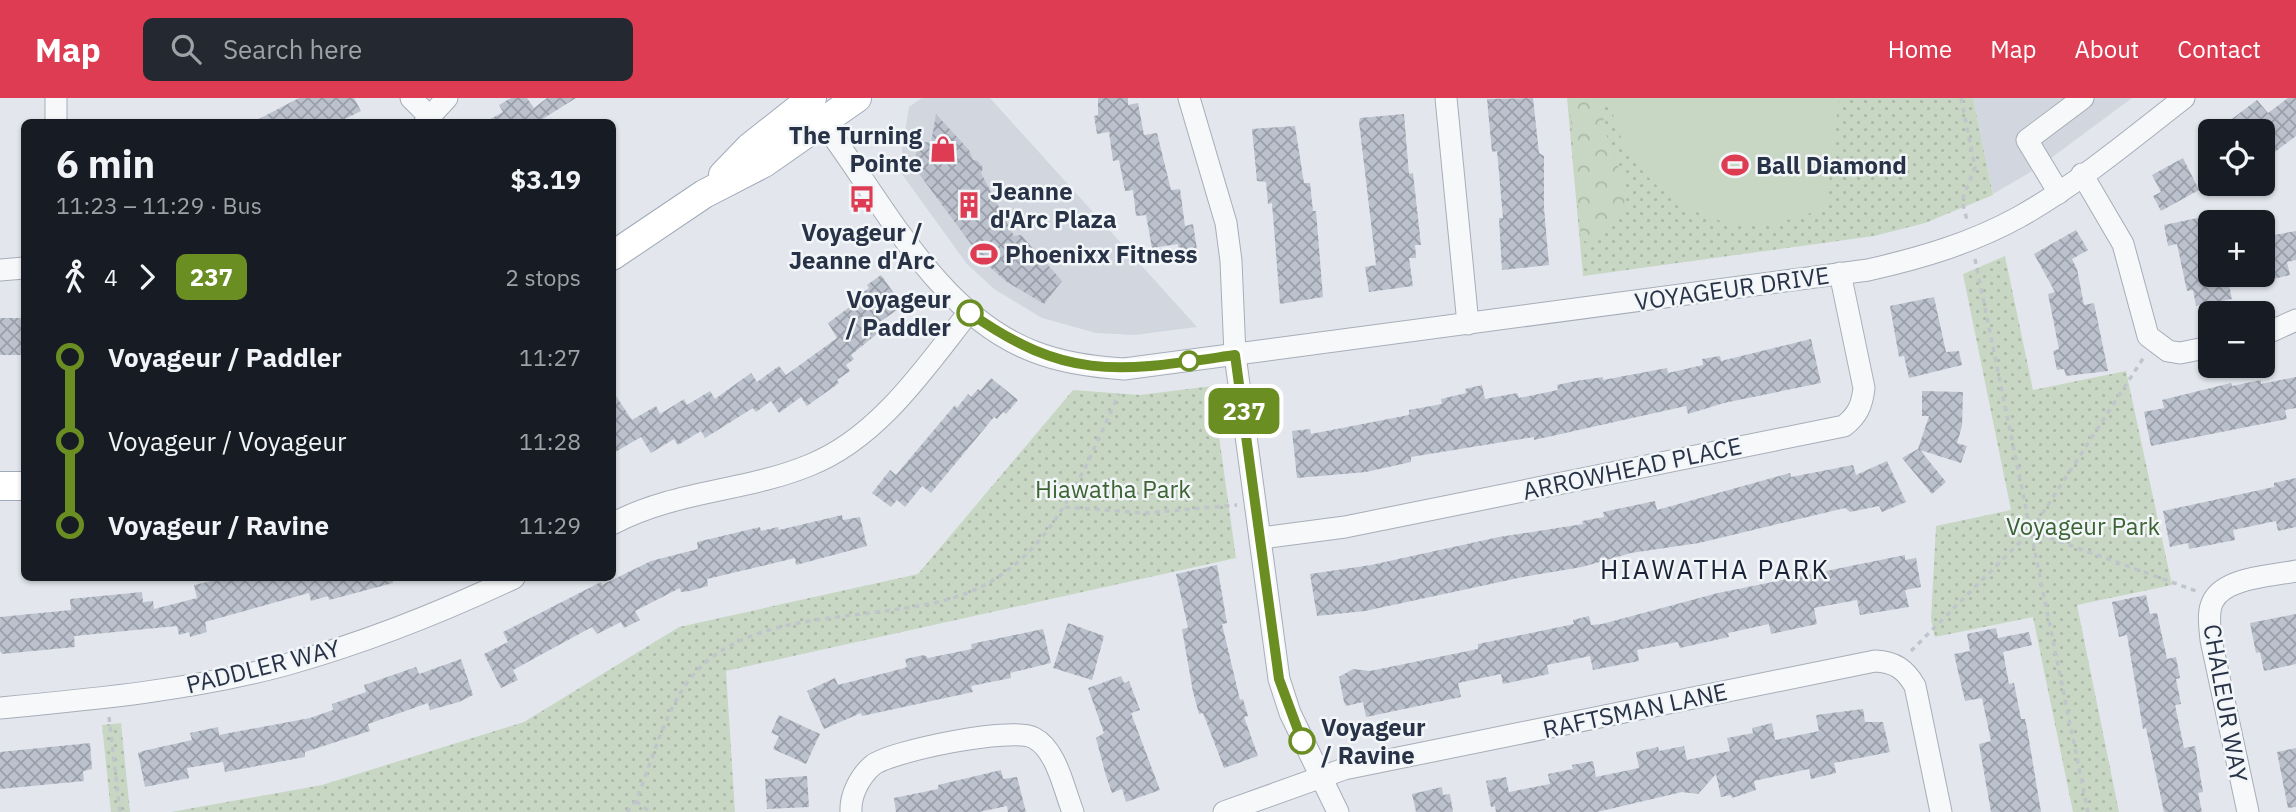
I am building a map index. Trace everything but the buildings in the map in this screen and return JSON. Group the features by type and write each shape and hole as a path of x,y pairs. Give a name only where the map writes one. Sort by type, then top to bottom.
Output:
{"main road":[{"path":"616,253 704,194 750,147 812,105 857,98"},
{"path":"0,486 21,486"}],"street":[{"path":"56,98 56,119"},
{"path":"411,98 427,119"},
{"path":"429,119 447,98"},
{"path":"1189,98 1226,223 1231,261 1235,355 1279,679 1290,713 1338,812"},
{"path":"1446,98 1468,324"},
{"path":"2059,193 2026,140 2083,98"},
{"name":"VOYAGEUR DRIVE","path":"812,105 916,254 969,312 1034,352 1099,367 1136,368 1840,273 1910,260 1972,239 2018,218 2059,193 2184,98"},
{"path":"2082,174 2123,244 2143,324 2156,344 2168,351 2180,353 2198,349"},
{"path":"0,270 21,268"},
{"name":"ARROWHEAD PLACE","path":"1261,538 1345,527 1844,426 1854,419 1862,405 1864,388 1840,273"},
{"path":"616,522 668,499 787,473 831,455 851,443 885,413 969,312"},
{"path":"2275,330 2296,320"},
{"name":"CHALEUR WAY","path":"2248,812 2211,640 2209,615 2213,600 2232,584 2296,570"},
{"name":"PADDLER WAY","path":"0,708 106,698 200,684 283,665 424,618 507,581"},
{"name":"RAFTSMAN LANE","path":"1224,812 1344,769 1875,661 1898,666"},
{"path":"1898,666 1908,673 1915,686 1941,812"},
{"path":"851,812 854,791 863,777 884,759 989,735 1012,733 1034,737 1045,748 1053,760 1073,812"}],"path":[{"path":"1961,98 1975,167 1962,201 1972,239 2008,432 2031,531 2088,812"},
{"path":"1898,666 2031,531 2136,366 2156,344"},
{"path":"627,812 636,801 681,692 705,663 743,640 782,624 931,604 965,595 1002,575 1030,550 1065,507 1119,394"},
{"path":"1065,507 1146,513 1256,503"},
{"path":"2031,531 2183,584 2213,600"},
{"path":"106,698 120,812"},
{"path":"636,801 650,812"}],"shaded area":[{"path":"922,98 990,98 1197,327 1134,335 1096,333 1042,318 994,289 967,264 899,170 909,107"},
{"path":"1973,98 2132,98 2039,167 1993,194"}],"green space":[{"path":"1567,98 1973,98 1993,195 1925,223 1874,236 1583,276"},
{"path":"1569,98 1604,98 1604,126 1619,167 1625,195 1624,208 1618,221 1599,237 1587,242 1581,239"},
{"name":"Ball Diamond","path":"1611,98 1839,98 1826,208 1759,225 1736,224 1692,210 1671,197 1636,163 1615,121"},
{"name":"Voyageur Park","path":"2005,256 2033,390 2126,371 2172,585 2077,605 2119,812 2073,812 2033,617 1935,637 1931,619 1936,526 2011,510 1963,274"},
{"name":"Hiawatha Park","path":"1212,386 1236,558 726,671 735,812 171,812 322,785 524,722 679,627 918,574 1073,390 1140,395"},
{"path":"121,723 130,812 111,812 102,725"}],"bus line":[{"name":"237","path":"970,313 1016,343 1034,352 1067,362 1124,369 1235,355 1279,679 1302,741"}],"place":[{"name":"The Turning Pointe","path":"943,149"},
{"name":"Ball Diamond","path":"1735,165"},
{"name":"Voyageur / Jeanne d'Arc","path":"862,199"},
{"name":"Jeanne d'Arc Plaza","path":"969,205"},
{"name":"Phoenixx Fitness","path":"984,254"},
{"name":"Voyageur / Paddler","path":"970,313"},
{"name":"Voyageur / Ravine","path":"1302,741"}],"district":[{"name":"HIAWATHA PARK","path":"1715,569"}]}
